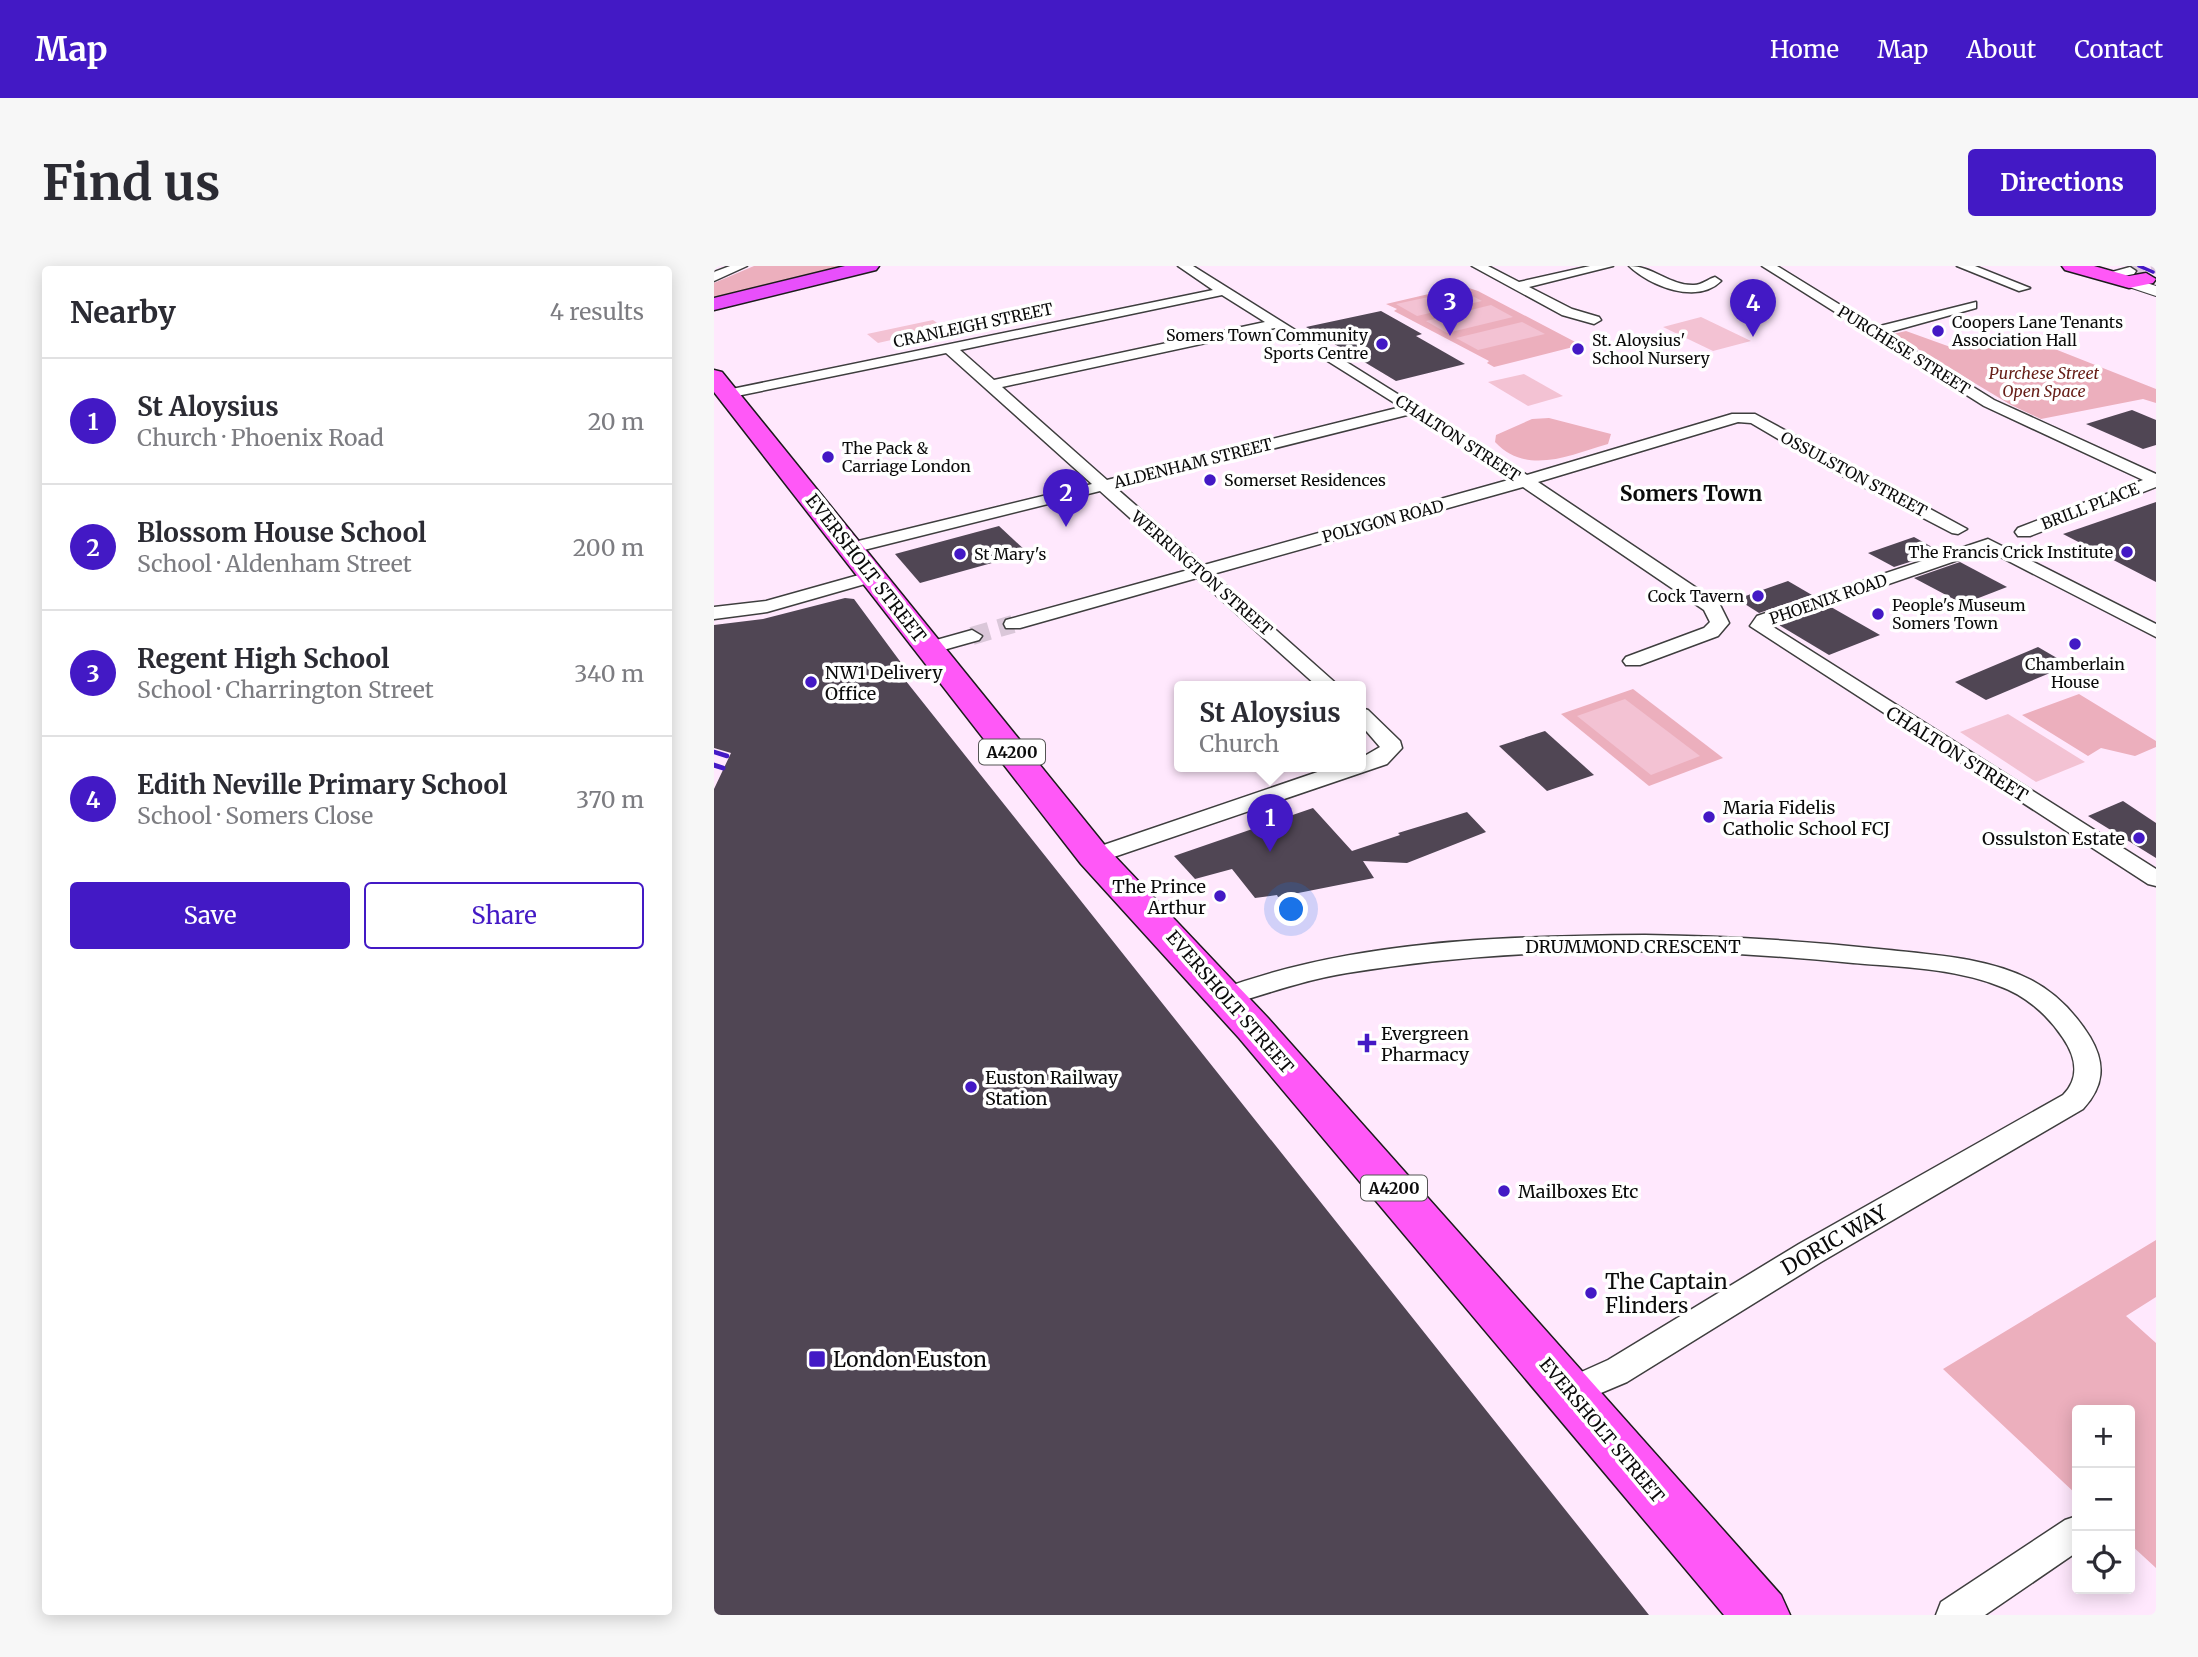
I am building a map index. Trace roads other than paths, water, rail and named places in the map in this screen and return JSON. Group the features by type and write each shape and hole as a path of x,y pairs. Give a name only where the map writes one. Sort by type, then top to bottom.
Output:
{"highway":[{"path":"714,304 869,266"}],"main road":[{"path":"2072,266 2140,281"},
{"name":"EVERSHOLT STREET","path":"721,386 1094,856 1154,916 1761,1615"}],"street":[{"path":"714,277 741,266"},
{"name":"CHALTON STREET","path":"1184,266 1524,481 1702,599 1716,612 2156,879"},
{"path":"1478,266 1567,312 1594,320"},
{"path":"1518,286 1607,266"},
{"path":"1635,266 1681,289 1697,290 1715,281"},
{"name":"PURCHESE STREET","path":"1770,266 1989,403 2156,480"},
{"path":"1963,266 2024,288"},
{"name":"CRANLEIGH STREET","path":"721,386 949,348 1225,291"},
{"path":"1874,332 1971,305"},
{"path":"991,385 1278,324"},
{"name":"WERRINGTON STREET","path":"949,348 1323,681"},
{"name":"ALDENHAM STREET","path":"852,548 1413,409"},
{"name":"POLYGON ROAD","path":"1013,624 1524,481 1731,419 1752,418"},
{"name":"OSSULSTON STREET","path":"1752,418 1836,467 1958,529"},
{"name":"BRILL PLACE","path":"2024,532 2156,480"},
{"name":"PHOENIX ROAD","path":"1633,661 1711,632 1764,620 1988,544 2156,631"},
{"path":"714,614 767,606 873,576"},
{"path":"929,648 972,636"},
{"path":"1366,719 1390,741 1391,748 1386,754 1366,763"},
{"path":"1094,856 1341,772"},
{"name":"DRUMMOND CRESCENT","path":"1225,997 1279,978 1359,962 1563,942 1790,947 1945,967 2007,979 2041,996 2068,1023 2082,1045 2089,1065 2089,1079"},
{"name":"DORIC WAY","path":"1557,1377 1600,1376 1616,1372 1804,1256 2073,1102 2083,1093 2089,1079"},
{"path":"1954,1615 2072,1535"}],"tunnel":[{"path":"2130,271 2156,266"},
{"path":"972,636 1013,624"}],"railway":[{"path":"2139,266 2153,272"},
{"path":"714,752 727,756"},
{"path":"714,765 723,768"}],"place":[{"name":"Coopers Lane Tenants Association Hall","path":"1938,331"},
{"name":"Regent High School","path":"1450,336"},
{"name":"Edith Neville Primary School","path":"1753,337"},
{"name":"Somers Town Community Sports Centre","path":"1382,344"},
{"name":"St. Aloysius' School Nursery","path":"1578,349"},
{"name":"The Pack & Carriage London","path":"828,457"},
{"name":"Somerset Residences","path":"1210,480"},
{"name":"Blossom House School","path":"1066,527"},
{"name":"The Francis Crick Institute","path":"2127,552"},
{"name":"St Mary's","path":"960,554"},
{"name":"Cock Tavern","path":"1758,596"},
{"name":"People's Museum Somers Town","path":"1878,614"},
{"name":"Chamberlain House","path":"2075,644"},
{"name":"NW1 Delivery Office","path":"811,682"},
{"name":"Maria Fidelis Catholic School FCJ","path":"1709,817"},
{"name":"Ossulston Estate","path":"2139,838"},
{"name":"St Aloysius","path":"1270,852"},
{"name":"The Prince Arthur","path":"1220,896"},
{"name":"Evergreen Pharmacy","path":"1367,1043"},
{"name":"Euston Railway Station","path":"971,1087"},
{"name":"Mailboxes Etc","path":"1504,1191"},
{"name":"The Captain Flinders","path":"1591,1293"},
{"name":"London Euston","path":"817,1359"}],"district":[{"name":"Somers Town","path":"1691,493"}],"park label":[{"name":"Purchese Street Open Space","path":"2044,382"}]}
